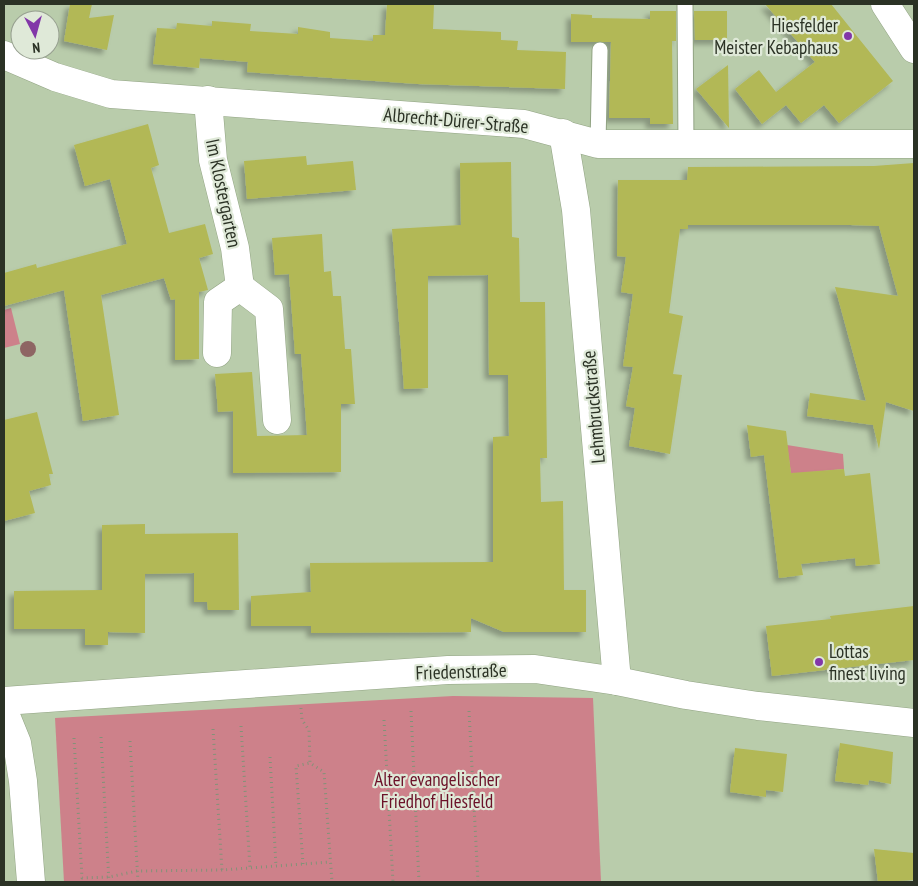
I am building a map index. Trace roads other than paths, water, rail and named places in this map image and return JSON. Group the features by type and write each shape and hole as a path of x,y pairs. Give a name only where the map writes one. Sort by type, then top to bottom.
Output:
{"street":[{"path":"885,4 914,49"},
{"name":"Albrecht-Dürer-Straße","path":"4,55 55,78 111,94 524,124 598,144 914,144"},
{"name":"Im Klostergarten","path":"208,100 213,160 236,248 240,287"},
{"name":"Lehmbruckstraße","path":"562,133 576,210 618,681"},
{"path":"217,353 218,302 240,287 269,309 277,420"},
{"name":"Friedenstraße","path":"4,701 448,670 535,670 618,681 686,695 749,704 914,723"},
{"path":"4,711 17,742 23,781 30,882"}],"lane":[{"path":"685,4 686,145"},
{"path":"598,144 600,50"}],"place":[{"name":"Hiesfelder Meister Kebaphaus","path":"848,36"},
{"name":"Lottas finest living","path":"819,662"}],"park label":[{"name":"Alter evangelischer Friedhof Hiesfeld","path":"437,790"}]}
